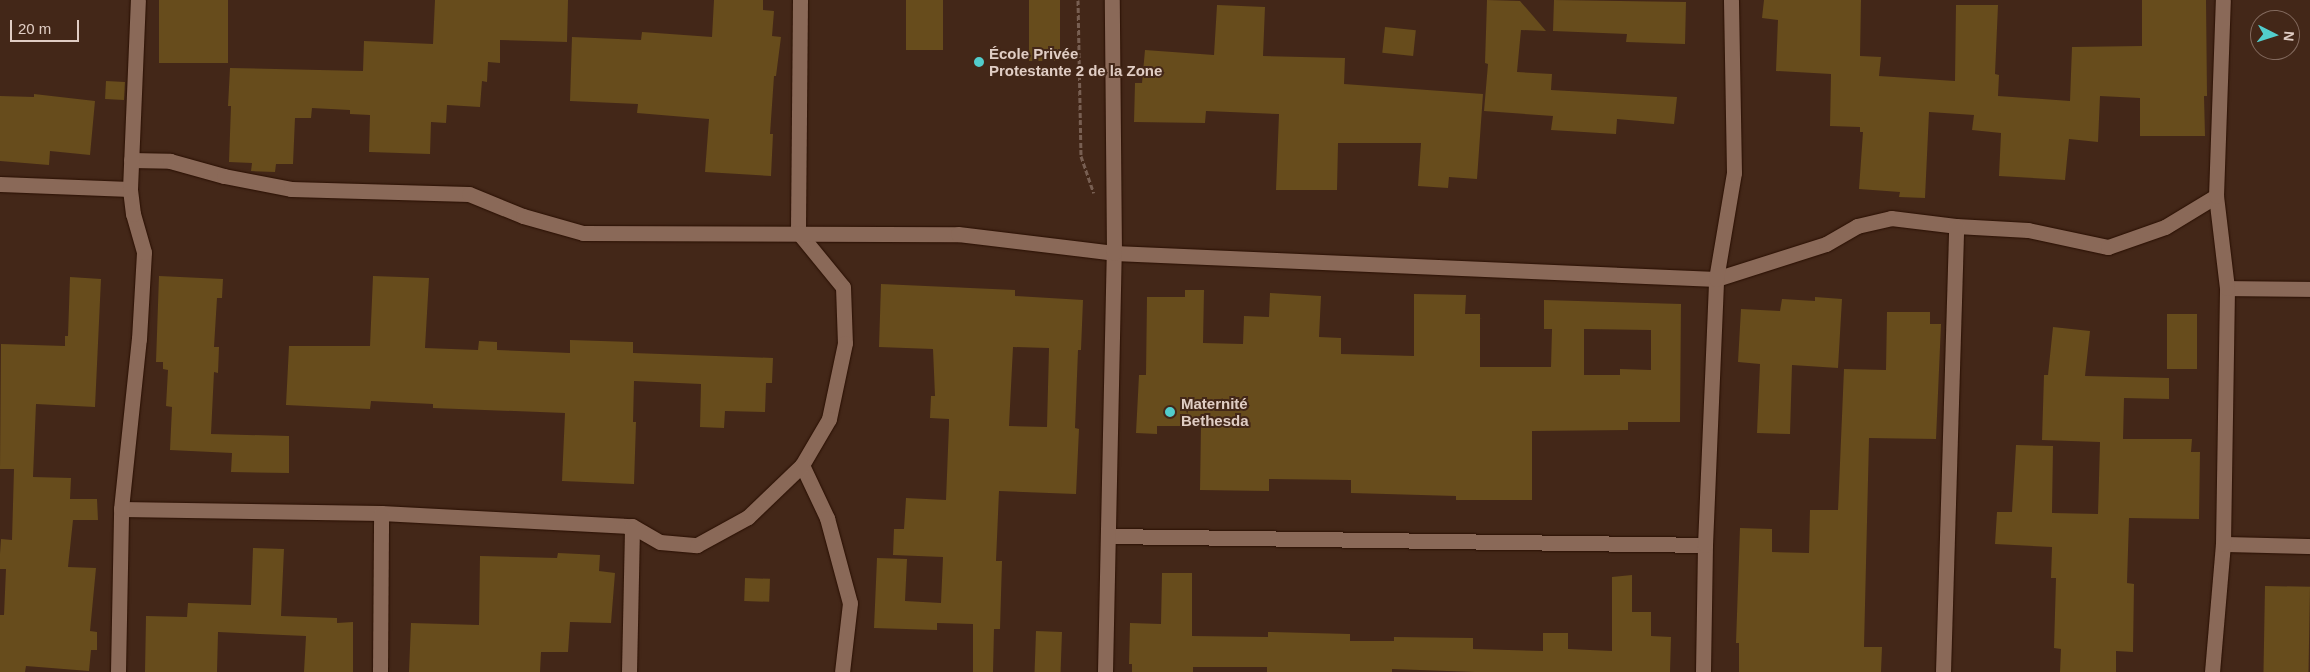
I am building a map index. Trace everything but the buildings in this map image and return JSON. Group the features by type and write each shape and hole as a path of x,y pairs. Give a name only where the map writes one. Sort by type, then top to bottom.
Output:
{"street":[{"path":"118,672 121,509 138,340 144,252 133,214 130,188 138,0"},
{"path":"121,509 381,514 632,526 660,542 698,545 748,517 802,464 829,419 845,343 843,287 798,232 800,0"},
{"path":"1106,672 1114,253 1112,0"},
{"path":"1703,672 1704,546 1716,279 1734,173 1731,0"},
{"path":"2212,672 2224,544 2227,288 2216,196 2223,0"},
{"path":"131,160 170,161 224,176 291,189 469,194 523,216 583,233 798,232 958,234 1114,253 1716,279 1826,244 1857,226 1891,218 1956,226 2028,230 2108,247 2165,228 2216,196"},
{"path":"0,184 130,188"},
{"path":"1943,672 1956,226"},
{"path":"2227,288 2310,290"},
{"path":"802,464 827,518 850,603 842,672"},
{"path":"380,672 381,514"},
{"path":"629,672 632,526"},
{"path":"1108,536 1704,546"},
{"path":"2224,544 2310,546"}],"path":[{"path":"1078,0 1081,156 1096,200"}],"place":[{"name":"École Privée Protestante 2 de la Zone","path":"979,62"},
{"name":"Maternité Bethesda","path":"1170,412"}]}
